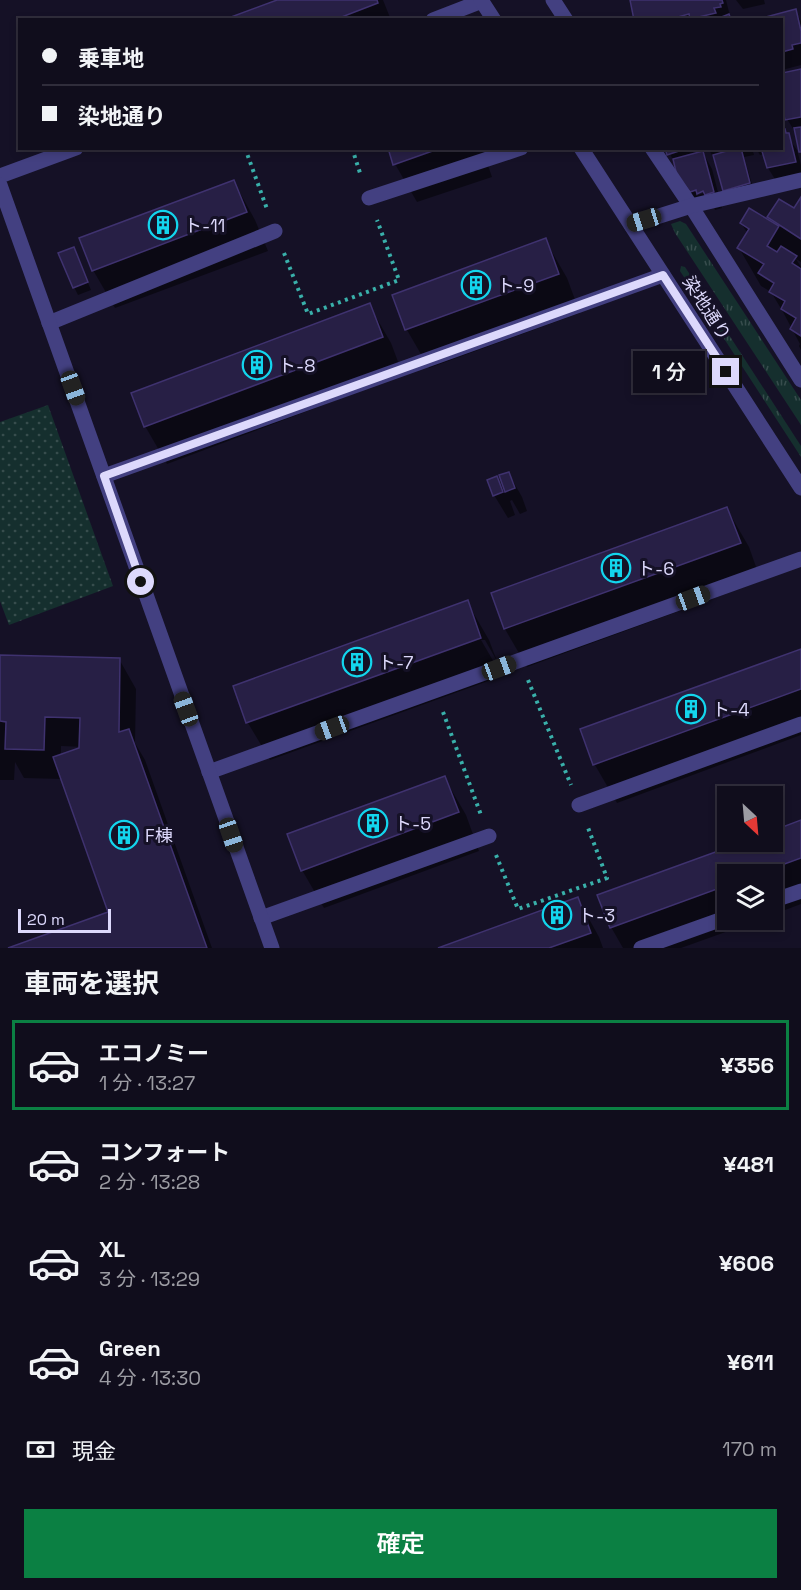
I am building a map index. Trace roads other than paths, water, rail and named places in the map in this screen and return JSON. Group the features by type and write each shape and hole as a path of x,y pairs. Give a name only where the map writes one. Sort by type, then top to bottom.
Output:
{"street":[{"path":"438,18 482,0 494,18"},
{"path":"554,0 565,18"},
{"path":"0,176 71,150"},
{"path":"369,198 515,150"},
{"name":"染地通り","path":"582,150 801,488"},
{"path":"653,150 801,380"},
{"path":"631,225 691,206 801,180"},
{"path":"0,185 272,948"},
{"path":"49,323 275,231"},
{"path":"104,476 663,275"},
{"path":"209,772 801,559"},
{"path":"579,805 801,724"},
{"path":"261,918 489,836"},
{"path":"783,897 801,891"},
{"path":"641,948 717,921"}],"place":[{"name":"ト-11","path":"163,225"},
{"name":"ト-9","path":"476,285"},
{"name":"ト-8","path":"257,365"},
{"name":"ト-6","path":"616,568"},
{"name":"ト-7","path":"357,662"},
{"name":"ト-4","path":"691,709"},
{"name":"ト-5","path":"373,823"},
{"name":"F棟","path":"124,835"},
{"name":"ト-3","path":"557,915"}]}
